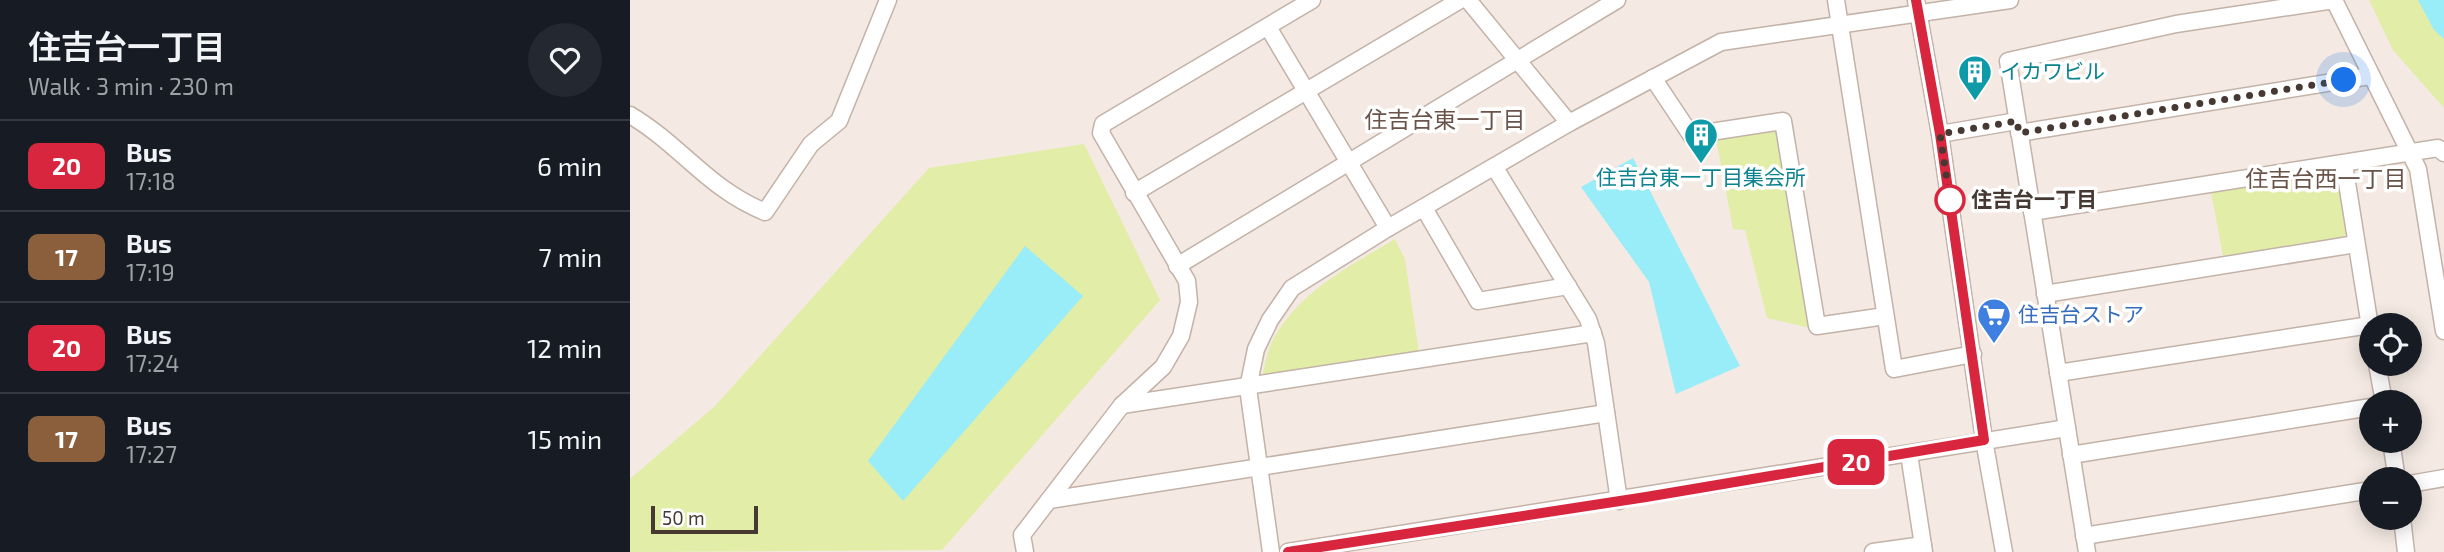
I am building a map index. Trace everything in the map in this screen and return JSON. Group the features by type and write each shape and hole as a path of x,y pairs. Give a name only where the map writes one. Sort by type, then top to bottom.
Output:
{"street":[{"path":"630,116 652,129 717,187 765,212 811,144 839,121 888,0"},
{"path":"1025,552 1022,535 1122,405 1163,367 1181,336 1190,291 1101,133 1103,124 1312,0"},
{"path":"1134,193 1460,0"},
{"path":"1468,0 1569,123"},
{"path":"1177,266 1617,0"},
{"path":"1836,0 1894,369 1973,354"},
{"path":"2359,492 2085,544 2008,61 2176,24 2334,0 2418,169 2444,331"},
{"path":"1271,552 1248,387 1256,349 1292,288 1388,228 1494,169 1569,123 1721,41 1841,25 1918,6 2001,1"},
{"path":"1918,6 1940,134 1984,440 2004,552"},
{"path":"1268,27 1388,228"},
{"path":"1940,134 2018,127 2370,76"},
{"path":"1653,78 1691,135 1783,121 1817,326 1885,316"},
{"path":"2032,212 2438,148 2444,153"},
{"path":"2344,164 2368,313"},
{"path":"1494,169 1593,333 1619,501"},
{"path":"1424,208 1478,302 1567,286"},
{"path":"2045,294 2356,244"},
{"path":"2058,373 2359,331"},
{"path":"1122,405 1593,333"},
{"path":"2071,455 2359,409"},
{"path":"1049,500 1606,413"},
{"path":"1288,552 2067,428"},
{"path":"1872,552 1923,548 1909,454"},
{"path":"2422,482 2444,478"},
{"path":"2403,530 2406,552"}],"green space":[{"path":"2369,0 2444,0 2444,108 2393,50"},
{"path":"1775,130 1780,138 1810,328 1767,318 1745,230 1733,229 1716,139"},
{"path":"1084,144 1160,300 942,550 630,552 630,479 715,406 929,168"},
{"path":"2332,172 2338,177 2348,229 2343,238 2223,256 2211,192"},
{"path":"1395,239 1405,259 1419,353 1262,377 1273,340 1296,308 1326,282"}],"water":[{"path":"2418,0 2444,0 2444,39 2434,30"},
{"path":"1633,158 1740,366 1676,394 1649,282 1581,187"},
{"path":"1025,246 1083,296 903,501 868,461"}],"bus line":[{"name":"20","path":"1288,552 1646,497 1984,440 1940,134 1916,0"}],"place":[{"name":"イカワビル","path":"1975,102"},
{"name":"住吉台東一丁目集会所","path":"1701,165"},
{"name":"住吉台一丁目","path":"1950,200"},
{"name":"住吉台ストア","path":"1994,345"}],"district":[{"name":"住吉台東一丁目","path":"1445,120"},
{"name":"住吉台西一丁目","path":"2326,179"}],"route":[{"path":"1950,200 1940,134 2017,121 2019,133 2344,80"}]}
